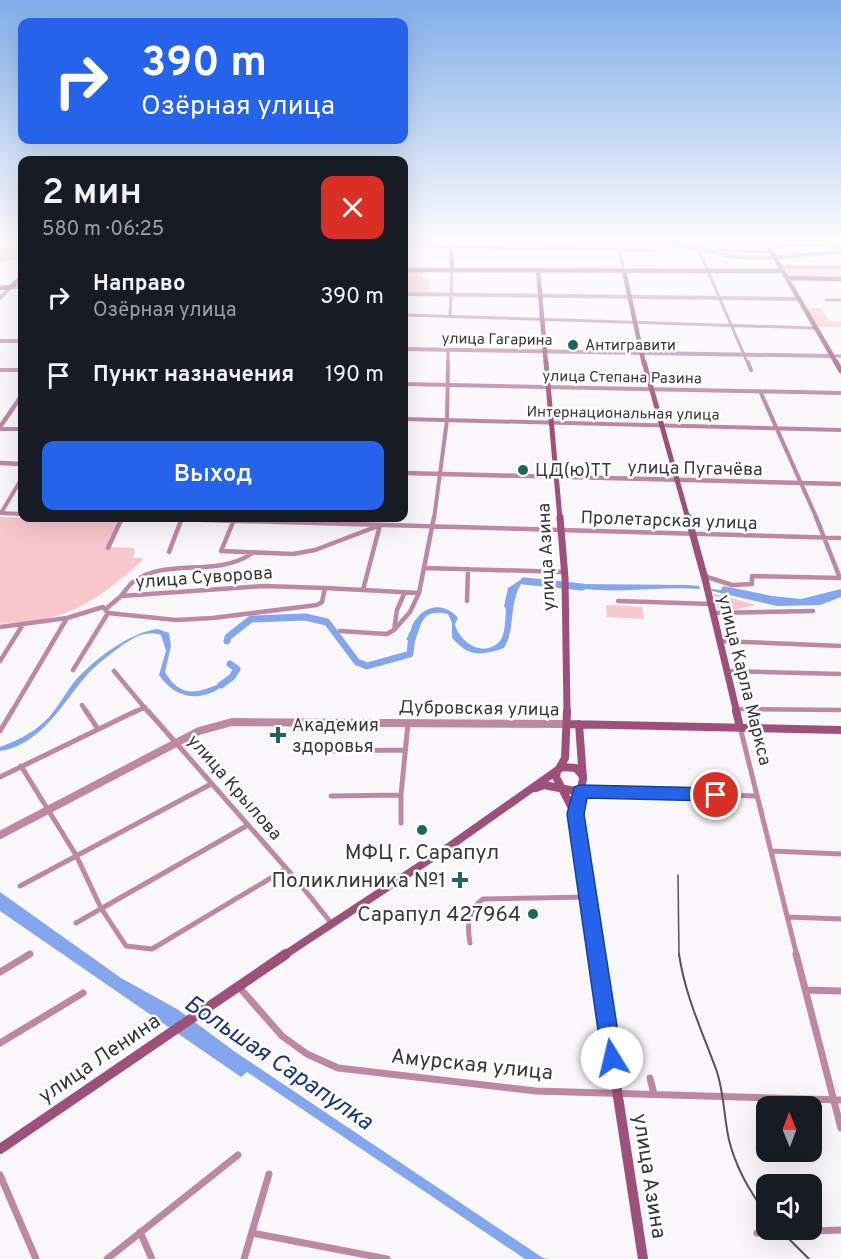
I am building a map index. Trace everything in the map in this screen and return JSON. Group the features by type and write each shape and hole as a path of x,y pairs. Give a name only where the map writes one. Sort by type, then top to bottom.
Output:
{"main road":[{"name":"улица Азина","path":"541,298 565,575 567,724 566,753 559,777 575,814 643,1259"},
{"name":"улица Карла Маркса","path":"630,298 652,390 693,533 740,727"},
{"path":"799,299 841,371"},
{"name":"Дубровская улица","path":"567,724 841,730"},
{"name":"улица Азина","path":"575,814 583,779 579,724"},
{"path":"573,766 579,770 583,779 570,786 559,777 573,766"},
{"name":"улица Ленина","path":"559,777 580,792"},
{"name":"улица Ленина","path":"518,798 559,777"},
{"name":"улица Ленина","path":"0,1149 518,798 559,777"}],"street":[{"path":"450,316 452,298"},
{"path":"698,298 799,299"},
{"path":"720,298 751,369"},
{"path":"826,300 841,300"},
{"path":"408,315 815,327"},
{"path":"0,341 18,341"},
{"name":"улица Гагарина","path":"408,349 841,356"},
{"path":"340,632 387,634 394,630 410,612 419,593 434,526 441,474 447,420 448,350"},
{"path":"0,370 18,370"},
{"name":"улица Степана Разина","path":"408,384 841,393"},
{"path":"704,577 732,585 752,584 752,576 841,578 760,391"},
{"path":"18,401 0,428 18,429"},
{"path":"0,415 8,415"},
{"name":"Интернациональная улица","path":"408,419 841,430"},
{"path":"0,463 18,464"},
{"name":"улица Пугачёва","path":"408,473 841,484"},
{"path":"18,485 1,513 18,514"},
{"path":"108,548 120,522"},
{"path":"169,552 180,522"},
{"path":"233,522 221,551 251,554 293,554 315,550 380,525"},
{"name":"Пролетарская улица","path":"292,522 841,538"},
{"path":"363,590 380,525"},
{"name":"улица Суворова","path":"121,596 133,581 148,574 174,569 228,565 244,560 251,554"},
{"path":"425,568 565,575"},
{"path":"467,600 468,569"},
{"name":"улица Суворова","path":"121,596 272,586 419,593"},
{"path":"0,627 22,626 67,618 103,607 107,611 157,619 213,618 259,610 317,605 322,602 325,588"},
{"path":"394,630 397,610 405,592"},
{"path":"73,670 107,611 121,596"},
{"path":"618,601 710,600"},
{"path":"713,613 813,611"},
{"path":"0,731 67,618"},
{"path":"0,661 22,626"},
{"path":"720,641 841,646"},
{"name":"улица Крылова","path":"114,671 332,924"},
{"path":"727,671 841,674"},
{"path":"82,705 98,729"},
{"path":"0,777 145,707"},
{"path":"736,709 841,710"},
{"name":"Дубровская улица","path":"0,835 177,743 213,726 232,722 567,724"},
{"path":"400,824 404,750 408,723"},
{"name":"улица Карла Маркса","path":"740,727 841,1128"},
{"path":"334,751 404,750"},
{"path":"21,766 76,855 101,908 126,946 152,949 286,869"},
{"path":"20,886 211,784"},
{"path":"580,792 757,796"},
{"path":"332,796 401,795"},
{"path":"76,923 248,825"},
{"path":"772,851 841,854"},
{"path":"470,943 466,923 476,903 483,899 588,897"},
{"path":"788,917 841,919"},
{"path":"0,972 30,954"},
{"name":"Амурская улица","path":"239,987 264,1021 292,1044 319,1062 338,1068 536,1091 841,1100"},
{"path":"806,990 841,991"},
{"path":"0,1043 83,993"},
{"path":"650,1078 654,1094"},
{"path":"107,1259 237,1155"},
{"path":"244,1259 269,1174"},
{"path":"0,1175 36,1259"},
{"path":"822,1231 841,1230"},
{"path":"140,1232 152,1259"},
{"path":"252,1233 387,1259"}],"shaded area":[{"path":"805,308 821,308 829,321 841,322 841,327 817,327"},
{"path":"0,517 18,518 18,522 119,522 110,547 134,548 135,553 132,558 142,558 142,561 109,588 78,608 43,619 0,623"},
{"path":"713,594 756,605 732,610 718,610"},
{"path":"606,605 642,607 644,619 607,617"}],"water":[{"path":"522,579 533,581 521,584 517,593 510,633 504,648 481,653 464,649 452,638 452,623 448,614 438,613 426,617 413,645 406,639 419,616 429,609 441,607 458,618 455,624 457,631 466,642 479,648 493,647 503,635 506,609 504,606 508,588"},
{"path":"578,584 688,585 699,586 700,589 605,590 573,587"},
{"path":"723,586 772,596 801,599 841,589 841,597 820,605 777,606 711,589 721,590"},
{"path":"158,629 169,633 171,646 165,672 178,687 186,691 201,690 229,680 211,693 202,696 183,695 166,684 159,675 166,651 161,635 141,635 118,648 91,671 39,732 27,741 0,751 0,747 23,737 44,722 74,682 102,656 136,635"},
{"path":"0,892 121,978 177,1009 234,1051 543,1258 549,1259 525,1259 247,1072 241,1077 0,911"}],"waterway":[{"name":"Большая Сарапулка","path":"524,581 582,587"},
{"name":"Большая Сарапулка","path":"227,641 228,637 251,619 305,617 327,622 357,662 367,666 410,654 412,635"},
{"name":"Большая Сарапулка","path":"221,685 232,677 237,669 230,664"}],"railway":[{"path":"678,875 679,956"},
{"path":"679,954 690,1000 717,1072 723,1097 727,1132 735,1160 756,1199"},
{"path":"790,1240 809,1259"}],"place":[{"name":"Антигравити","path":"573,345"},
{"name":"ЦД(ю)ТТ","path":"523,470"},
{"name":"Академия здоровья","path":"278,735"},
{"name":"МФЦ г. Сарапул","path":"422,830"},
{"name":"Поликлиника №1","path":"460,880"},
{"name":"Сарапул 427964","path":"533,914"}],"route":[{"path":"612,1058 575,814 580,792 716,795"}]}
